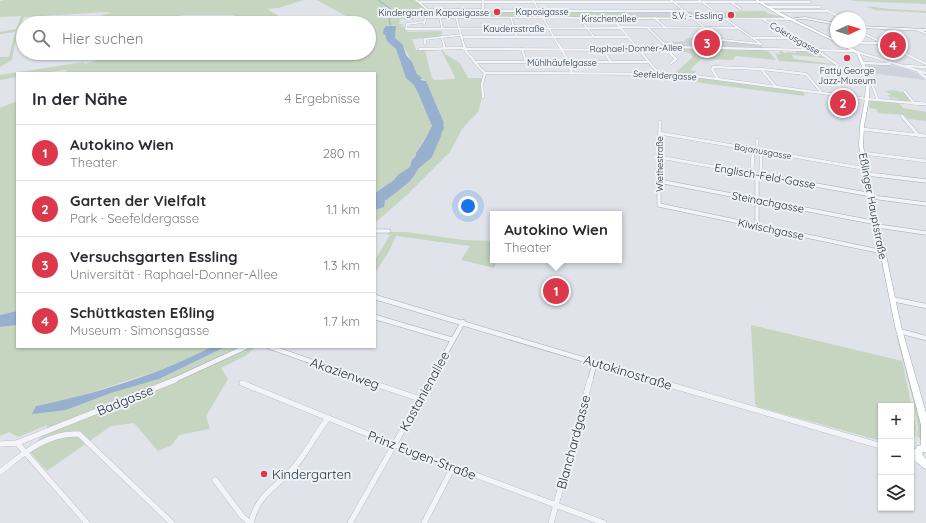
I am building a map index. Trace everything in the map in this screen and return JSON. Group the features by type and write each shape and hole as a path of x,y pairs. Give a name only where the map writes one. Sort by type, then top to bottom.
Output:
{"main road":[{"path":"756,0 790,19 830,37"},
{"path":"849,48 858,53"},
{"name":"Eßlinger Hauptstraße","path":"858,53 868,81 861,146 899,331 925,427 920,450"},
{"path":"920,450 919,457 924,464"}],"street":[{"path":"416,0 428,10 483,10 482,1"},
{"path":"598,0 607,11"},
{"path":"636,0 648,11"},
{"path":"670,0 705,28"},
{"path":"699,0 712,9"},
{"path":"727,0 741,9"},
{"path":"785,0 789,2"},
{"path":"806,0 828,11"},
{"path":"456,1 456,10"},
{"path":"508,1 510,8"},
{"path":"534,1 538,11 568,62 572,73"},
{"path":"568,1 575,11"},
{"path":"419,2 810,2"},
{"path":"769,7 820,7"},
{"name":"Kaposigasse","path":"495,10 510,8 538,11 685,11"},
{"path":"424,28 423,22 427,17 428,10"},
{"path":"775,11 828,11"},
{"name":"Kirschenallee","path":"427,17 790,19"},
{"path":"440,17 442,28"},
{"path":"456,17 466,54 475,62 478,68 485,73 482,84 483,97"},
{"path":"511,18 517,37"},
{"path":"579,18 594,37"},
{"path":"612,18 659,74"},
{"path":"654,18 666,28"},
{"path":"790,19 804,18 830,23"},
{"path":"725,19 768,49"},
{"name":"Colerusgasse","path":"762,19 793,38 817,50 838,65 833,72 844,96"},
{"name":"Kaudersstraße","path":"423,22 407,24 406,29 738,28"},
{"path":"866,27 926,30"},
{"path":"648,28 676,59 671,63"},
{"path":"700,28 713,39 761,44"},
{"path":"918,30 926,33"},
{"path":"866,35 926,65"},
{"path":"425,44 425,39 461,36 628,37"},
{"path":"442,37 444,48"},
{"path":"752,38 793,38"},
{"path":"866,43 882,43"},
{"name":"Raphael-Donner-Allee","path":"420,49 464,48 639,50 667,48 817,50 858,53"},
{"path":"522,49 526,62"},
{"path":"602,49 611,62"},
{"path":"858,53 926,73"},
{"path":"858,53 866,55"},
{"name":"Mühlhäufelgasse","path":"475,62 649,62"},
{"path":"862,63 879,65 893,64"},
{"path":"901,66 926,65"},
{"path":"718,79 712,69 713,67 761,69 806,74 822,93"},
{"path":"761,69 776,87"},
{"path":"919,72 926,78"},
{"name":"Seefeldergasse","path":"485,73 680,74 867,99 926,104"},
{"name":"Eßlinger Hauptstraße","path":"868,81 871,82 878,100"},
{"path":"905,92 915,103"},
{"path":"902,116 919,136"},
{"name":"Wiethestraße","path":"659,206 660,122"},
{"path":"862,129 926,136"},
{"name":"Bojanusgasse","path":"659,134 926,181"},
{"path":"757,140 759,151 757,226"},
{"path":"752,174 753,150"},
{"path":"863,153 926,160"},
{"name":"Englisch-Feld-Gasse","path":"659,158 872,196 926,204"},
{"name":"Steinachgasse","path":"659,181 878,225 926,233"},
{"name":"Kiwischgasse","path":"659,206 883,252"},
{"path":"376,232 389,231"},
{"name":"Autokinostraße","path":"376,297 878,445"},
{"path":"892,299 926,306"},
{"path":"376,317 452,340"},
{"name":"Kastanienallee","path":"350,523 463,322"},
{"path":"899,331 926,338"},
{"name":"Badgasse","path":"0,444 17,443 144,393 244,348"},
{"name":"Akazienweg","path":"273,348 420,400"},
{"name":"Blanchardgasse","path":"551,523 595,362"},
{"name":"Prinz Eugen-Straße","path":"242,383 395,445 604,523"},
{"path":"215,480 242,516 251,523 255,510 264,496 297,464 328,418"},
{"path":"0,472 23,452 37,445 69,433 79,434 172,523"},
{"path":"17,443 23,452 87,523"},
{"path":"914,459 924,464"},
{"path":"424,523 453,467"}],"shaded area":[{"path":"648,12 649,14 649,12 682,12 688,16 630,16 627,13"},
{"path":"686,38 712,39 760,45 765,48 668,47 663,42 685,41"},
{"path":"866,64 889,65 904,68 916,73 925,80 870,73"}],"green space":[{"path":"4,0 304,0 278,8 267,9 279,16 100,16 110,13 107,12 0,17 0,1"},
{"path":"317,0 415,0 427,10 425,18 415,18 413,20 400,19 399,24 404,24 401,26 405,27 407,32 441,31 442,37 412,39 416,50 442,49 445,54 460,63 468,78 483,78 482,83 479,84 482,86 482,97 478,112 462,129 450,152 408,194 376,222 376,209 414,176 398,176 376,192 376,72 66,72 67,70 65,70 50,72 19,72 84,62 85,64 97,60 376,60 376,16 346,16","holes":["391,25 396,27 395,38 403,45 420,79 425,80 437,106 443,124 441,135 428,159 416,153 432,126 424,104 414,85 406,78 396,49 389,43 384,34 384,28","441,50 455,77 454,79 434,80 432,78 425,51"]},
{"path":"852,0 926,0 926,4 853,1"},
{"path":"865,6 926,11 926,13 875,10"},
{"path":"429,11 537,11 540,17 428,17"},
{"path":"540,11 624,11 629,16 688,16 690,18 544,17"},
{"name":"S.V. - Essling","path":"764,11 769,14 784,17 694,18 687,12"},
{"path":"16,29 16,41 12,60 0,67 0,57 9,57 15,32 0,34 0,32"},
{"path":"668,48 762,50 768,51 776,60 735,56 733,60 701,59 690,70 697,71 693,74 694,75 675,73 693,57 690,53 669,50"},
{"path":"795,50 809,51 813,55 824,56 836,65 779,61 775,53 780,54 779,51 786,54 786,52 796,53","holes":["792,55 826,58 833,64 794,59"]},
{"path":"16,73 16,77 0,80 0,75"},
{"path":"663,75 680,75 804,91 804,96 663,78"},
{"path":"893,90 905,93 913,102 890,99 889,98 899,99 889,97 888,95 891,95 885,91"},
{"path":"870,100 899,103 903,108 926,112 926,121 908,119 904,115 879,113 876,109 869,108"},
{"path":"16,101 16,311 0,315 0,108"},
{"path":"389,232 407,232 464,240 490,241 490,263 496,263 494,268 461,260 470,246 396,236 388,253 376,271 376,258 390,235 387,234"},
{"path":"16,325 16,348 209,348 194,356 157,371 71,399 36,406 66,410 111,393 159,379 223,348 255,348 245,356 221,368 228,379 206,416 210,429 179,435 172,445 158,451 134,423 111,426 47,471 29,451 47,430 47,425 18,437 9,432 0,436 0,327"},
{"path":"751,325 902,361 911,403 878,403 878,440 758,407 755,404"},
{"path":"896,335 919,416 923,434 922,440 917,436 918,427 913,400"},
{"path":"914,418 916,427 914,438"}],"water":[{"path":"387,26 396,26 395,38 403,45 406,55 412,62 417,74 422,78 420,80 426,81 444,123 444,128 432,157 418,169 408,183 385,201 384,207 376,210 376,192 410,167 412,160 416,156 416,153 432,126 414,85 406,78 396,49 387,41 385,35 383,34 384,28"},
{"path":"16,311 16,325 0,327 0,315"},
{"path":"209,348 223,348 159,379 111,393 66,410 32,414 36,406 80,396 148,375"}],"waterway":[{"path":"378,0 392,10 392,13"},
{"path":"391,26 389,20 392,16"}],"place":[{"name":"Kindergarten Kaposigasse","path":"497,12"},
{"name":"S.V. - Essling","path":"731,15"},
{"name":"Versuchsgarten Essling","path":"707,43"},
{"name":"Schüttkasten Eßling","path":"893,45"},
{"name":"Fatty George Jazz-Museum","path":"847,58"},
{"name":"Garten der Vielfalt","path":"843,103"},
{"name":"Autokino Wien","path":"556,291"},
{"name":"Kindergarten","path":"264,474"}]}
